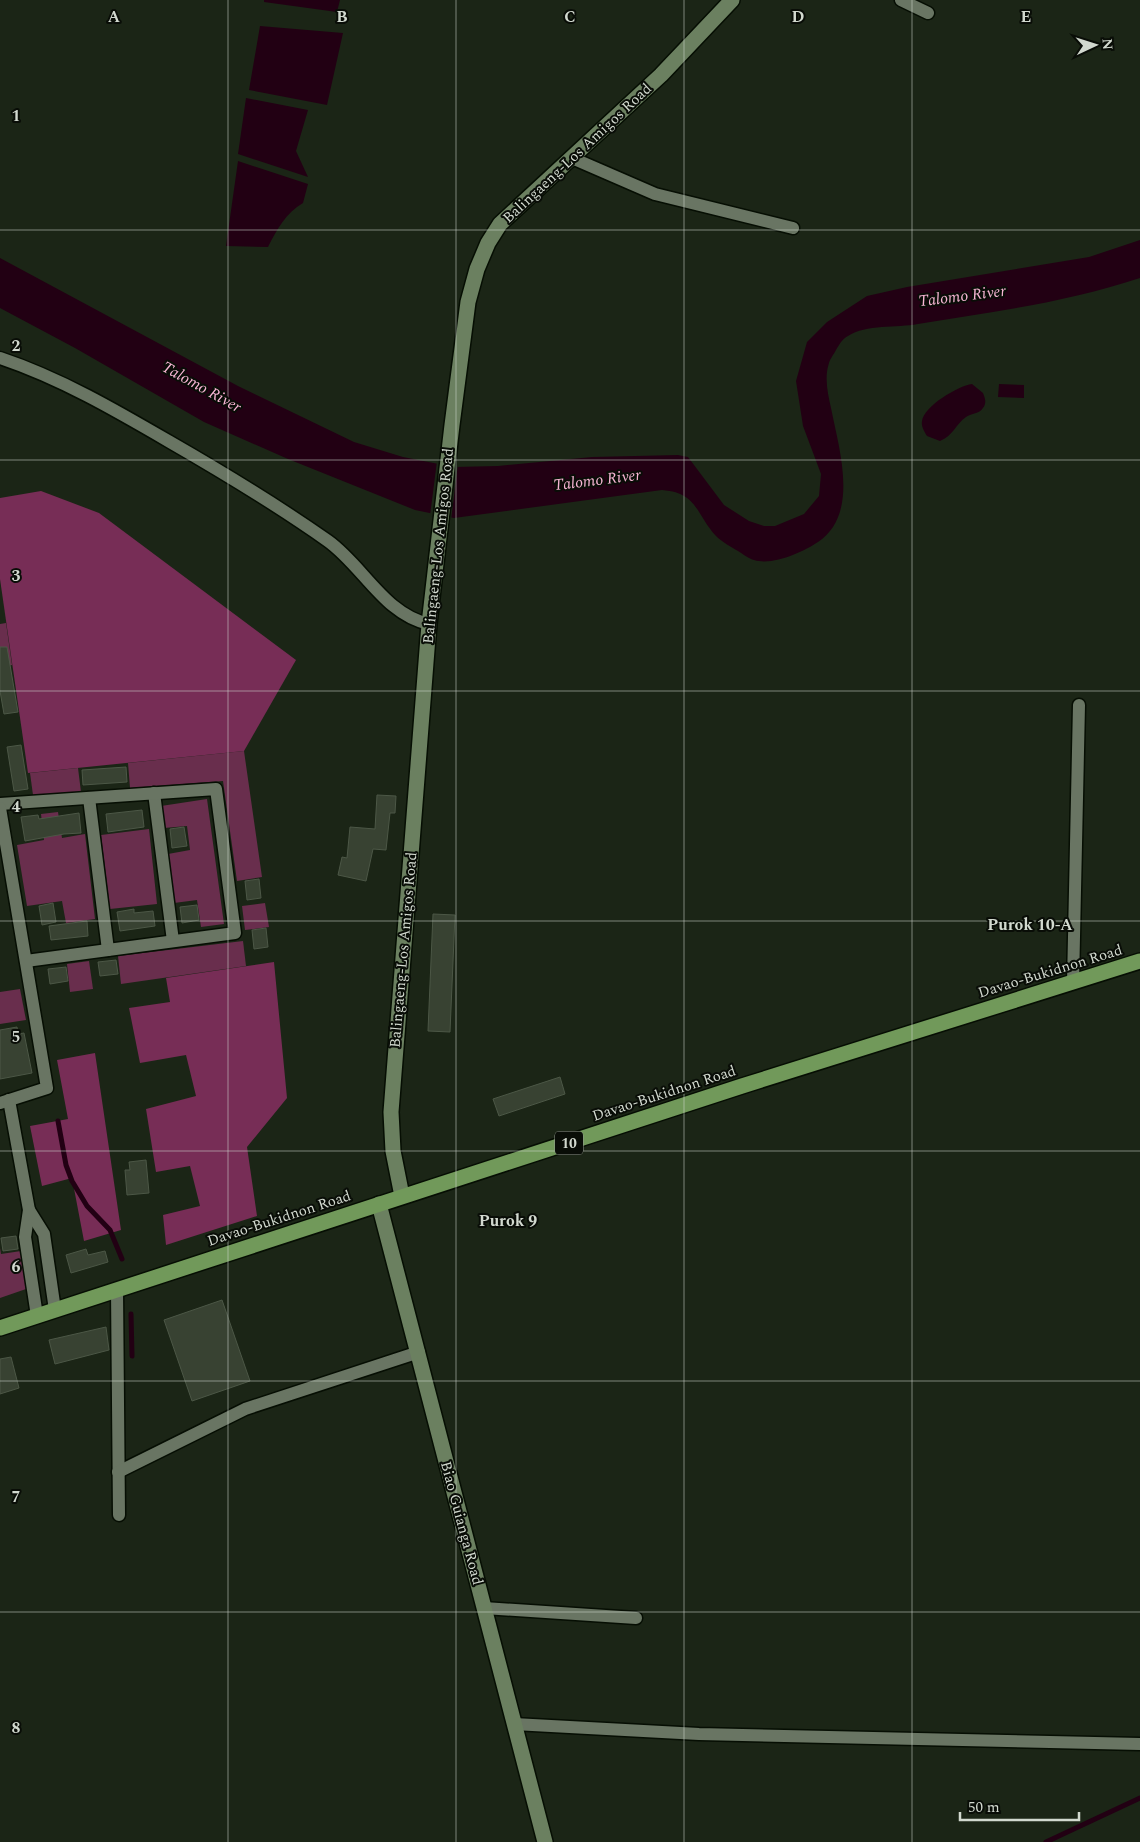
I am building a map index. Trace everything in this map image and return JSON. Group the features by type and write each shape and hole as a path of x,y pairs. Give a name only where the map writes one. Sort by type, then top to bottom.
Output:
{"highway":[{"name":"Davao-Bukidnon Road","path":"0,1328 402,1196 1140,961"}],"street":[{"name":"Balingaeng-Los Amigos Road","path":"402,1196 393,1151 391,1112 429,624 468,302 477,269 488,243 500,224 661,75 732,0"},
{"path":"901,0 928,13"},
{"path":"572,158 655,194 793,228"},
{"path":"0,358 36,370 84,394 238,481 329,542 363,572 400,612 409,618 429,624"},
{"path":"1073,983 1079,705"},
{"path":"26,961 235,933 216,789 0,806 47,1088 5,1102 29,1210 44,1234 55,1310"},
{"path":"154,794 174,941"},
{"path":"89,798 108,950"},
{"name":"Biao Guianga Road","path":"379,1204 545,1842"},
{"path":"29,1210 25,1237 36,1316"},
{"path":"117,1290 119,1515"},
{"path":"118,1472 245,1409 418,1352"},
{"path":"484,1608 636,1618"},
{"path":"514,1724 699,1734 1140,1744"}],"shaded area":[{"path":"41,491 99,513 296,660 244,751 28,773 0,579 0,498"},
{"path":"6,623 12,665 0,667 0,624"},
{"path":"244,751 262,877 237,881 223,781 130,788 128,763"},
{"path":"78,768 81,792 33,795 30,773"},
{"path":"207,799 224,924 201,927 197,900 174,903 168,854 190,850 187,826 164,828 161,806"},
{"path":"58,812 62,838 85,834 95,919 66,923 62,901 27,906 17,845 44,840 41,814"},
{"path":"149,829 157,904 110,909 101,835"},
{"path":"265,903 269,927 245,930 242,906"},
{"path":"243,941 246,966 121,984 118,956"},
{"path":"89,961 93,989 70,992 67,964"},
{"path":"274,962 287,1098 247,1147 257,1216 166,1245 163,1215 200,1206 190,1166 156,1172 146,1109 196,1096 186,1055 140,1063 129,1008 170,1002 166,978"},
{"path":"20,989 26,1020 0,1024 0,992"},
{"path":"95,1053 121,1230 84,1241 72,1178 42,1186 30,1126 68,1119 57,1060"},
{"path":"0,1248 1,1254 21,1251 26,1289 0,1298"}],"water":[{"path":"264,0 340,0 337,12 264,2"},
{"path":"260,26 343,33 327,105 249,90"},
{"path":"246,98 308,110 296,151 308,177 238,154"},
{"path":"238,161 308,184 303,203 282,222 268,247 226,246"},
{"name":"Talomo River","path":"1140,240 1140,278 1085,294 1030,306 918,324 864,330 855,332 844,339 830,360 827,374 828,392 843,480 843,498 839,515 831,530 818,542 796,554 770,561 748,558 716,536 695,506 683,495 662,490 454,518 415,510 288,459 204,422 75,348 0,308 0,258 238,386 354,442 403,457 454,467 498,466 592,457 678,455 688,457 724,505 749,521 764,526 775,526 804,514 819,496 821,474 803,426 796,381 807,342 827,322 867,296 907,287 1089,257"},
{"path":"972,384 984,395 985,402 981,410 966,417 948,436 940,441 927,436 922,423 924,415 929,409 942,398"},
{"path":"999,384 1024,385 1024,398 998,397"}],"pier":[{"path":"437,461 458,464 451,520 430,516"}],"building":[{"path":"0,647 7,647 18,712 4,714 0,691"},
{"path":"21,745 28,789 14,791 7,747"},
{"path":"126,767 127,782 83,785 82,770"},
{"path":"377,795 396,796 395,813 390,813 386,850 373,849 366,881 338,875 342,857 347,858 350,827 375,829"},
{"path":"142,810 144,827 108,832 106,814"},
{"path":"79,813 81,833 25,841 21,817 38,815 39,819"},
{"path":"184,827 187,846 172,848 170,829"},
{"path":"259,879 261,898 247,900 245,881"},
{"path":"53,903 56,922 42,925 39,906"},
{"path":"197,905 199,920 182,923 180,907"},
{"path":"134,909 134,913 153,911 155,926 120,931 117,912"},
{"path":"433,914 455,915 450,1032 428,1031"},
{"path":"87,921 88,936 51,940 49,926"},
{"path":"266,928 268,947 254,949 252,930"},
{"path":"116,960 118,974 100,976 98,962"},
{"path":"66,967 68,981 50,984 48,969"},
{"path":"17,1027 18,1034 24,1033 32,1073 0,1079 0,1030"},
{"path":"560,1077 565,1094 499,1116 493,1099"},
{"path":"146,1160 149,1193 127,1195 125,1170 130,1170 129,1162"},
{"path":"16,1236 18,1249 3,1251 1,1238"},
{"path":"86,1249 88,1255 105,1251 108,1262 71,1273 66,1255"},
{"path":"222,1300 250,1381 192,1401 164,1320"},
{"path":"106,1327 109,1350 55,1364 49,1340"},
{"path":"11,1357 19,1388 0,1394 0,1359"}],"waterway":[{"path":"58,1121 66,1165 72,1181 87,1206 110,1230 122,1259"},
{"path":"131,1314 132,1356"},
{"path":"1046,1842 1140,1798"}],"district":[{"name":"Purok 10-A","path":"1030,924"},
{"name":"Purok 9","path":"508,1220"}]}
